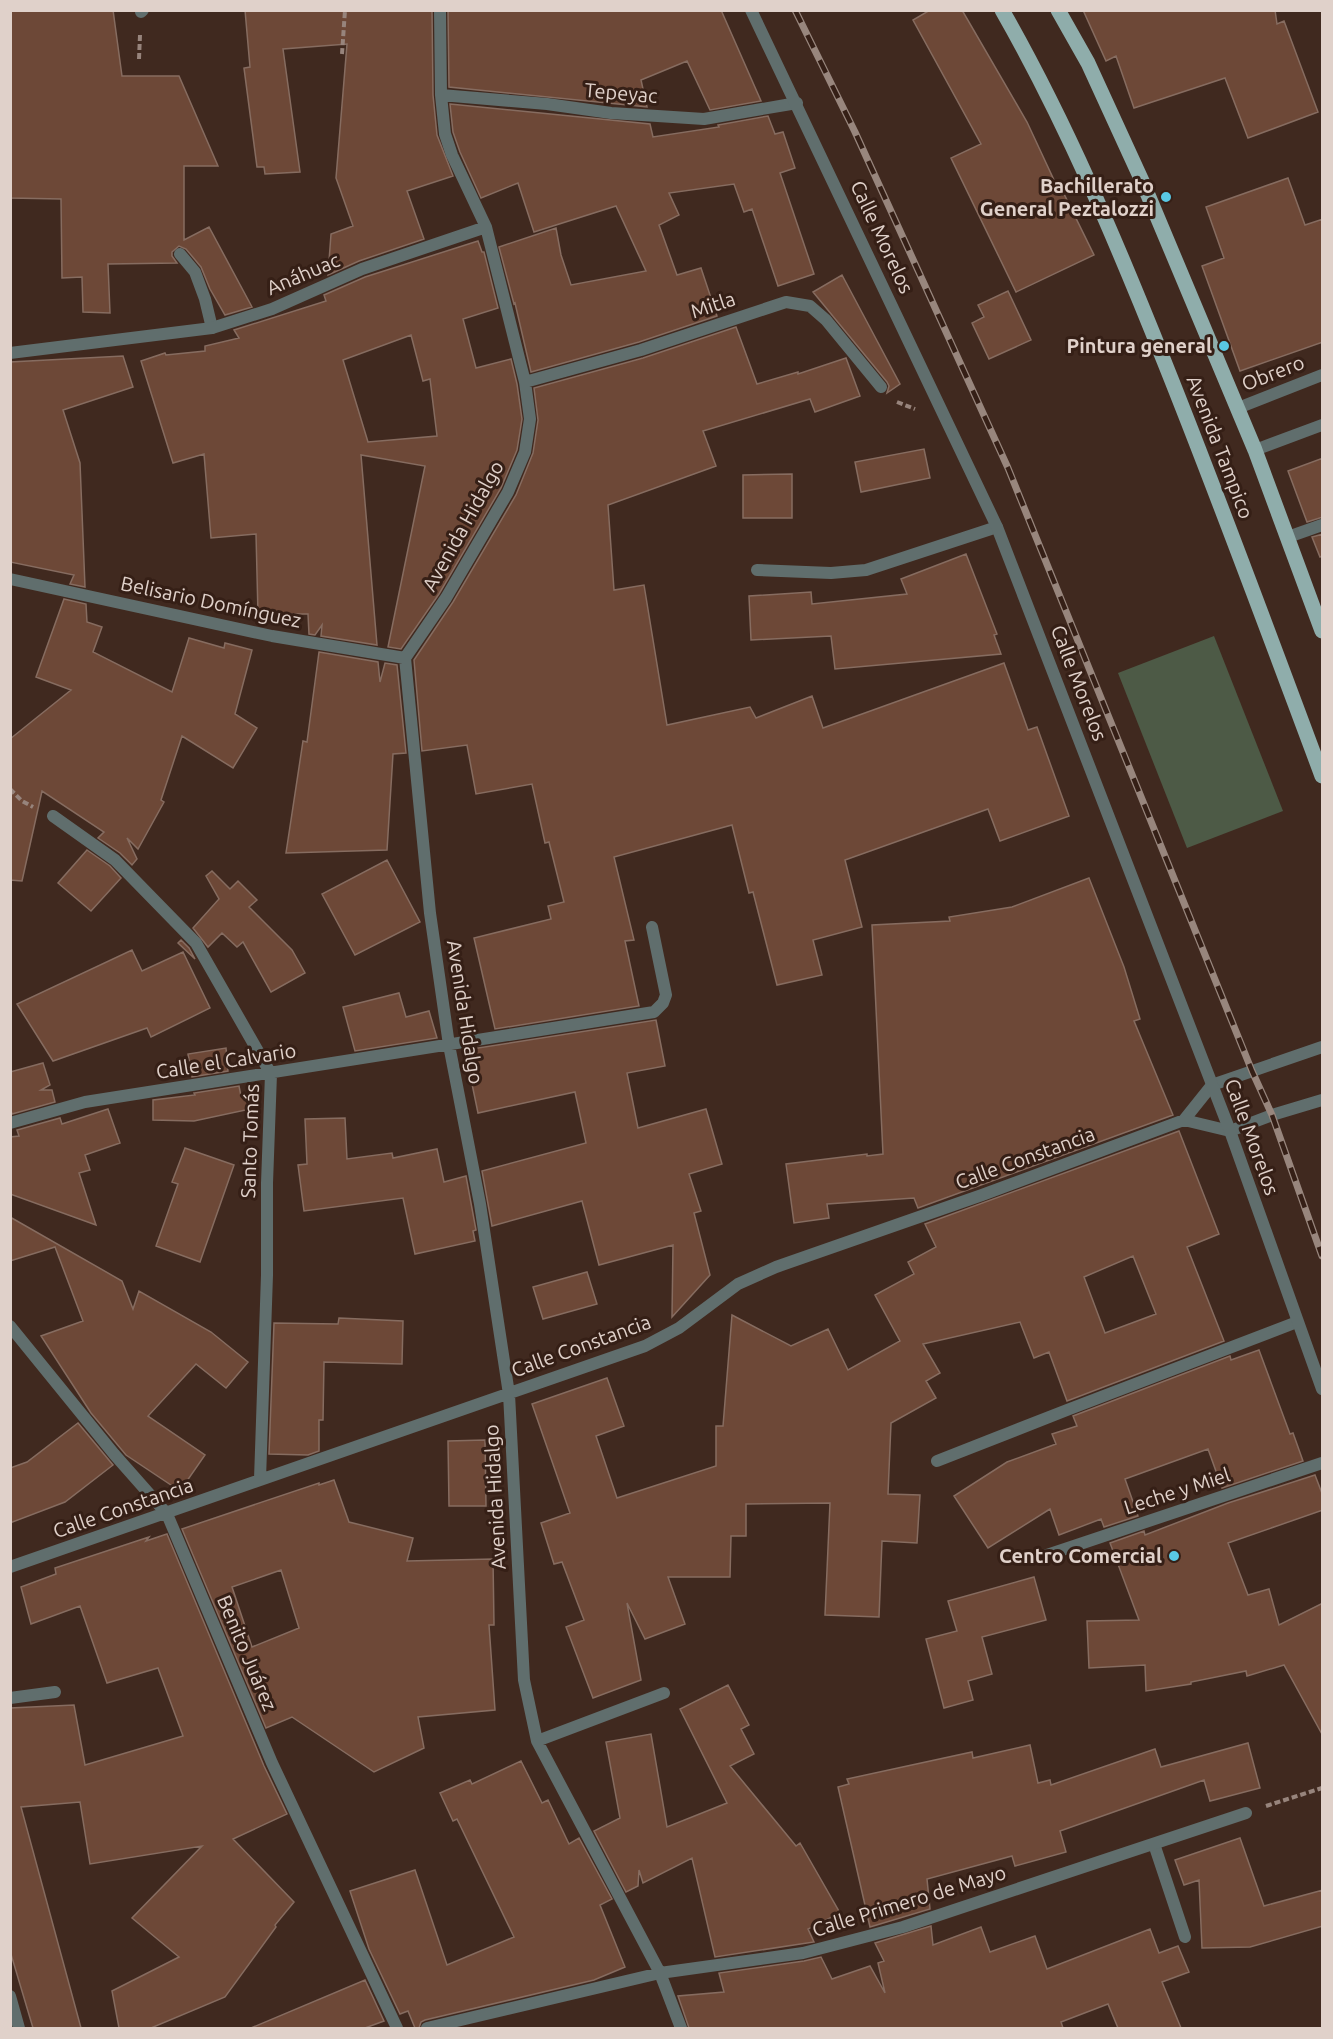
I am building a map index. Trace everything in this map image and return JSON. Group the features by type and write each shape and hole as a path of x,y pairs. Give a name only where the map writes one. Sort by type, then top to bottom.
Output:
{"main road":[{"name":"Avenida Tampico","path":"1002,10 1065,132 1125,264 1203,459 1323,776"},
{"name":"Avenida Tampico","path":"1058,10 1088,63 1143,183 1256,450 1323,631"}],"street":[{"name":"Avenida Hidalgo","path":"441,10 441,95 445,134 452,155 486,227 525,382 530,420 525,452 508,492 446,598 405,658 430,913 449,1045 480,1204 510,1394 524,1680 537,1741 660,1973 681,2028"},
{"name":"Calle Morelos","path":"751,10 997,526 1230,1131 1323,1389"},
{"name":"Tepeyac","path":"441,95 611,113 704,119 797,103"},
{"name":"Anáhuac","path":"10,353 212,328 272,309 362,269 486,227"},
{"path":"180,254 195,272 212,328"},
{"name":"Mitla","path":"525,382 641,350 786,302 810,306 826,320 881,387"},
{"name":"Obrero","path":"1238,408 1323,375"},
{"path":"1256,450 1323,425"},
{"path":"1288,537 1323,525"},
{"path":"757,570 831,573 866,570 997,526"},
{"name":"Belisario Domínguez","path":"10,579 272,636 405,658"},
{"name":"Santo Tomás","path":"53,816 115,860 196,943 271,1074 260,1479"},
{"name":"Calle el Calvario","path":"10,1123 85,1102 654,1012 663,1003 666,995 652,927"},
{"path":"1323,1047 1212,1085 1184,1120 1230,1131 1272,1115 1323,1100"},
{"name":"Calle Constancia","path":"10,1567 645,1346 679,1328 738,1284 776,1267 982,1195 1184,1120"},
{"path":"938,1461 1298,1322"},
{"name":"Benito Juárez","path":"10,1326 114,1454 167,1514 272,1763 397,2028"},
{"name":"Leche y Miel","path":"1044,1556 1323,1463"},
{"path":"10,1698 55,1692"},
{"path":"537,1741 664,1693"},
{"name":"Calle Primero de Mayo","path":"427,2028 660,1973 803,1953 903,1928 1246,1813"},
{"path":"1154,1844 1185,1937"},
{"path":"10,1996 19,2028"}],"path":[{"path":"342,54 345,10"},
{"path":"1246,1813 1323,1788"}],"green space":[{"path":"1214,636 1283,811 1187,848 1118,673"}],"building":[{"path":"10,10 113,10 122,76 179,76 218,166 184,166 184,240 209,227 252,307 225,315 201,267 186,249 179,246 172,252 177,263 108,264 110,313 83,312 82,277 62,278 61,199 10,198"},
{"path":"245,10 432,10 433,95 437,135 453,176 407,191 424,239 359,261 328,275 331,234 353,226 336,178 347,44 283,49 300,172 265,174 264,167 257,167 244,68 250,67"},
{"path":"448,10 721,10 761,101 710,110 687,61 641,80 647,107 449,87"},
{"path":"930,10 962,10 1027,122 1061,195 1064,194 1094,255 1016,292 951,158 981,144 913,20"},
{"path":"1083,10 1275,10 1277,24 1284,21 1318,112 1248,138 1225,78 1134,108 1116,56 1106,61"},
{"path":"450,104 650,124 653,137 719,127 718,125 768,116 775,134 783,132 795,168 780,173 814,274 778,286 752,209 744,212 734,184 669,193 679,215 659,225 677,275 701,268 717,316 639,342 531,372 499,247 556,228 561,255 571,285 646,271 616,206 534,232 518,183 481,198 453,132"},
{"path":"1288,178 1305,225 1323,219 1323,342 1240,371 1202,266 1224,258 1206,207"},
{"path":"478,241 484,252 498,308 463,319 476,368 511,359 522,419 517,450 501,488 439,594 401,649 388,647 425,466 361,455 377,645 321,636 322,625 315,635 309,634 308,614 258,614 256,534 211,538 204,454 173,463 141,361 165,353 166,355 205,351 205,346 239,338 234,330 326,301 324,295 365,277","holes":["411,335 423,381 430,379 437,436 368,442 343,360"]},
{"path":"842,275 900,384 887,393 889,386 887,382 813,292"},
{"path":"1008,291 1031,340 989,359 972,323 984,317 978,305"},
{"path":"736,327 757,384 798,372 798,374 846,358 860,396 815,412 810,399 703,431 716,466 608,505 614,590 644,585 667,725 750,707 756,718 812,696 823,728 1004,663 1028,730 1037,727 1069,816 1000,841 988,809 845,860 862,927 813,940 822,975 777,985 753,892 749,893 732,825 614,857 634,940 625,941 639,1006 495,1029 474,938 551,919 548,906 564,902 549,842 545,843 532,784 476,794 467,745 422,751 414,660 453,602 516,495 533,453 538,420 534,388 643,358"},
{"path":"123,356 133,387 63,410 80,463 85,587 70,584 74,575 10,562 10,362"},
{"path":"924,449 930,478 861,492 855,462"},
{"path":"1323,458 1323,517 1307,522 1288,471"},
{"path":"792,474 792,518 743,518 743,475"},
{"path":"1323,534 1323,556 1320,557 1312,537"},
{"path":"966,554 997,634 994,635 1001,654 835,669 831,636 751,640 749,596 811,592 812,604 907,594 901,579"},
{"path":"64,599 86,604 87,622 102,627 93,652 172,692 189,638 224,648 225,643 252,650 235,714 257,728 233,768 182,736 161,800 164,802 138,849 127,838 137,859 132,865 120,853 98,838 104,832 42,791 22,881 10,880 10,739 71,690 36,677"},
{"path":"319,652 378,662 380,682 385,663 397,665 406,753 393,754 387,850 286,853 303,741 307,742"},
{"path":"87,850 110,866 121,878 91,911 58,883"},
{"path":"387,860 420,922 355,955 322,894"},
{"path":"212,871 230,889 238,881 257,900 249,907 292,950 305,973 271,992 243,942 237,947 222,933 208,947 193,928 219,899 206,876"},
{"path":"1089,878 1124,967 1140,1019 1134,1021 1173,1115 918,1208 914,1198 827,1204 829,1218 794,1223 786,1164 883,1154 872,925 950,921 949,917 1012,907"},
{"path":"181,940 189,948 195,959 178,943"},
{"path":"132,950 142,971 183,952 210,1008 151,1037 147,1028 53,1061 17,1004"},
{"path":"399,993 406,1017 429,1011 437,1038 355,1051 343,1007"},
{"path":"656,1020 665,1066 627,1073 638,1128 706,1109 722,1164 689,1174 701,1211 694,1213 710,1275 672,1317 673,1245 599,1265 582,1201 492,1226 482,1171 586,1143 575,1092 478,1113 465,1050"},
{"path":"226,1048 228,1071 192,1077 188,1054"},
{"path":"43,1063 50,1085 41,1090 52,1090 55,1102 12,1114 10,1072"},
{"path":"239,1086 241,1096 258,1097 259,1107 194,1121 153,1120 153,1100 195,1095 194,1093"},
{"path":"108,1109 120,1143 85,1155 90,1170 79,1173 96,1225 10,1194 10,1137 19,1136 17,1130 60,1118 62,1124"},
{"path":"345,1118 347,1159 392,1153 393,1158 437,1149 444,1182 466,1176 476,1230 473,1231 475,1241 415,1254 403,1198 304,1211 298,1165 307,1164 305,1119"},
{"path":"1179,1131 1219,1234 1187,1247 1224,1341 1067,1401 1049,1352 1034,1358 1020,1322 923,1344 940,1373 926,1381 936,1398 891,1423 888,1494 920,1495 917,1543 882,1541 879,1617 825,1615 830,1503 746,1504 746,1536 731,1536 730,1577 668,1577 685,1624 645,1639 627,1603 641,1680 593,1698 566,1627 584,1620 562,1562 554,1564 541,1523 570,1513 532,1404 607,1378 624,1426 596,1436 617,1498 716,1466 716,1426 723,1426 732,1315 791,1346 828,1329 848,1370 900,1341 875,1295 914,1274 908,1262 936,1247 925,1224","holes":["1133,1256 1156,1314 1105,1333 1084,1277"]},
{"path":"185,1148 234,1165 200,1262 156,1246 178,1184 172,1182"},
{"path":"10,1217 122,1281 133,1309 139,1291 211,1332 248,1362 226,1388 196,1364 148,1416 205,1455 180,1491 126,1455 91,1413 41,1336 83,1321 55,1247 10,1261"},
{"path":"587,1272 597,1304 543,1319 533,1287"},
{"path":"339,1318 403,1321 402,1364 324,1362 323,1420 319,1420 319,1451 308,1455 269,1454 274,1323 338,1324"},
{"path":"1259,1350 1290,1434 1293,1433 1303,1461 1222,1488 1208,1449 1125,1479 1138,1516 1104,1527 1101,1519 1059,1535 1050,1509 988,1548 954,1496 1007,1462 1056,1444 1052,1434 1077,1426 1073,1416 1230,1356 1231,1360"},
{"path":"78,1423 113,1465 65,1502 10,1523 10,1468 27,1462"},
{"path":"485,1440 486,1506 449,1506 448,1441"},
{"path":"1315,1475 1323,1496 1323,1510 1228,1543 1248,1595 1269,1589 1279,1625 1323,1603 1323,1736 1284,1665 1247,1676 1246,1671 1191,1682 1191,1684 1146,1691 1145,1665 1089,1668 1087,1621 1139,1620 1110,1543 1144,1531 1145,1535 1228,1503"},
{"path":"334,1480 349,1522 413,1538 407,1561 493,1559 494,1625 489,1625 495,1710 418,1717 424,1748 374,1772 292,1717 266,1728 182,1529 319,1483 319,1485","holes":["281,1570 299,1628 252,1647 232,1587"]},
{"path":"167,1534 264,1766 287,1814 233,1839 294,1902 275,1925 276,1927 225,1997 151,2028 119,2028 112,1991 179,1957 132,1918 202,1846 90,1864 80,1802 21,1807 81,2028 33,2028 10,1951 10,1708 74,1705 85,1765 183,1736 158,1668 107,1683 80,1606 31,1624 21,1587 56,1574 55,1568 149,1537 146,1541"},
{"path":"1034,1577 1046,1620 982,1637 992,1674 968,1681 973,1700 944,1708 926,1639 957,1631 948,1601"},
{"path":"728,1685 749,1725 741,1729 754,1754 730,1766 796,1846 800,1843 840,1913 808,1929 814,1942 715,1957 692,1858 643,1883 639,1870 638,1886 626,1892 594,1831 620,1818 606,1742 651,1734 667,1827 727,1803 680,1709"},
{"path":"1248,1743 1260,1788 1210,1801 1204,1780 1060,1831 1066,1852 1015,1866 1012,1856 927,1879 930,1909 870,1927 838,1787 849,1784 847,1779 972,1752 973,1758 1030,1745 1038,1783 1050,1780 1051,1785 1155,1749 1161,1767"},
{"path":"521,1761 542,1803 548,1800 569,1844 579,1838 612,1899 600,1905 625,1967 594,1980 425,2020 421,2022 419,2028 415,2028 408,2011 400,2014 369,1949 350,1891 415,1870 447,1965 514,1937 457,1819 453,1821 440,1793 470,1780 472,1784"},
{"path":"1240,1838 1264,1906 1323,1890 1323,1926 1250,1947 1202,1948 1199,1880 1184,1885 1175,1860"},
{"path":"931,1926 933,1945 981,1927 990,1952 1035,1936 1047,1969 1150,1929 1159,1953 1178,1946 1189,1972 1162,1982 1181,2028 1118,2028 1108,2004 1061,2022 1063,2028 689,2028 678,1996 724,1992 719,1973 821,1957 832,1979 870,1966 885,1993 878,1963 884,1961 875,1943"},
{"path":"365,1980 384,2021 365,2028 251,2028"}],"railway":[{"path":"795,10 855,132 1008,468 1252,1071 1272,1115 1322,1256"}],"place":[{"name":"Bachillerato General Peztalozzi","path":"1166,197"},
{"name":"Pintura general","path":"1224,346"},
{"name":"Centro Comercial","path":"1174,1556"}]}
